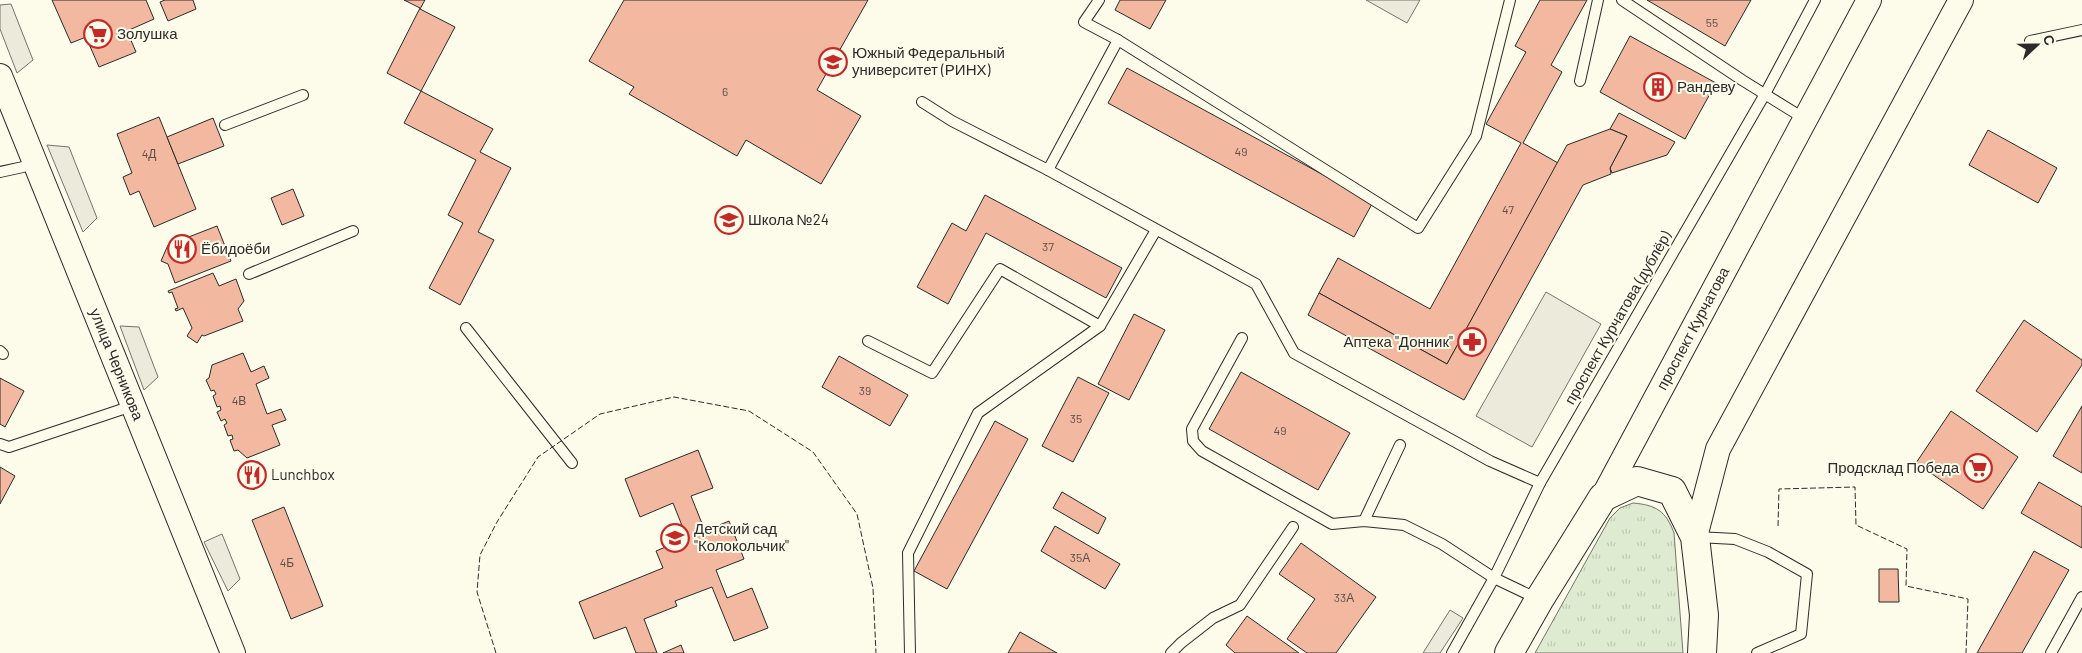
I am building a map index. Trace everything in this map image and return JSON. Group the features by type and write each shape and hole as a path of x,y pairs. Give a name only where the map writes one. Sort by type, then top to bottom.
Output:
{"main road":[{"path":"1603,497 1637,481 1672,491 1695,537 1704,615 1702,653"},
{"name":"проспект Курчатова","path":"1509,653 1539,600 1603,497"}],"street":[{"name":"проспект Курчатова","path":"1603,497 1869,0"},
{"path":"1695,537 1718,449 1961,0"},
{"name":"улица Черникова","path":"0,76 233,653"},
{"name":"улица Черникова","path":"0,110 221,653"}],"lane":[{"path":"1099,0 1084,22 1118,40 1418,228 1476,136 1510,0"},
{"path":"1580,80 1598,0"},
{"path":"1622,0 1765,94 1806,118"},
{"name":"проспект Курчатова (дублёр)","path":"1452,653 1494,578 1540,483 1765,94 1814,0"},
{"path":"2030,41 2082,30"},
{"path":"1048,170 1118,40"},
{"path":"225,125 303,95"},
{"path":"922,102 952,121 1048,170 1256,284 1294,353 1490,461 1540,483"},
{"path":"0,172 24,167"},
{"path":"910,653 908,553 978,413 1100,326 1156,230"},
{"path":"249,274 353,231"},
{"path":"868,341 932,373 1000,269 1100,326"},
{"path":"466,328 572,463"},
{"path":"1242,338 1192,429 1193,441 1202,451 1332,524 1364,521 1404,525 1442,544 1494,578 1539,600"},
{"path":"0,444 9,447 123,409"},
{"path":"1364,521 1400,445"},
{"path":"1171,653 1213,618 1240,605 1293,527"},
{"path":"1695,537 1735,539 1768,552 1807,574 1801,634 1757,653"},
{"path":"2051,653 2082,597"}],"green space":[{"path":"1633,503 1648,505 1664,514 1674,533 1683,653 1535,653 1610,518 1620,508"}],"shaded area":[{"path":"1366,0 1420,0 1407,23"},
{"path":"11,4 33,60 17,73 0,29 0,5"},
{"path":"47,145 69,147 97,218 83,232"},
{"path":"1546,292 1601,324 1532,447 1476,416"},
{"path":"120,326 139,327 158,377 144,390"},
{"path":"222,534 240,579 228,591 204,542"},
{"path":"1450,610 1463,618 1440,653 1423,653"}],"building":[{"name":"Золушка","path":"52,0 146,0 154,19 127,31 136,52 99,67 86,37 71,43"},
{"path":"165,0 193,0 196,9 168,21 160,2"},
{"path":"404,0 425,0 420,9 455,27 421,91 387,73 420,8"},
{"path":"624,0 868,0 817,90 861,116 821,184 746,140 737,156 629,94 634,87 589,61"},
{"path":"1120,0 1166,0 1150,29 1115,10"},
{"path":"1540,0 1587,0 1551,65 1562,72 1523,143 1558,163 1447,364 1319,293 1338,258 1430,309 1521,143 1486,124 1526,52 1515,46"},
{"path":"1647,0 1751,0 1725,46"},
{"name":"Рандеву","path":"1630,36 1716,83 1685,139 1600,92"},
{"path":"1127,68 1373,202 1354,237 1108,103"},
{"path":"421,91 493,129 480,152 511,168 478,232 494,240 460,305 429,288 463,223 448,215 476,160 404,123"},
{"path":"1619,113 1675,142 1667,155 1612,173 1610,168 1627,136 1610,129"},
{"path":"159,117 196,209 154,227 139,191 130,195 123,177 132,173 117,134"},
{"path":"213,118 224,146 178,164 167,137"},
{"path":"1610,129 1627,136 1610,168 1611,174 1583,185 1464,400 1308,315 1319,293 1447,364 1567,145"},
{"path":"1988,130 2057,168 2038,203 1969,165"},
{"path":"293,189 304,216 282,225 271,198"},
{"path":"985,195 1122,268 1106,298 986,233 948,304 917,287 952,223 966,231"},
{"path":"217,226 231,261 175,283 168,264 161,261 168,245"},
{"path":"213,273 219,286 236,279 244,301 238,309 243,321 204,336 202,335 197,343 187,336 192,328 183,308 176,311 175,309 178,308 172,292 169,293 168,291"},
{"path":"1134,314 1165,330 1129,400 1098,384"},
{"path":"2024,320 2082,360 2082,365 2037,432 1976,391"},
{"path":"243,353 251,372 264,366 269,378 256,384 267,414 281,409 286,420 272,425 280,445 247,458 238,450 234,451 230,440 233,439 232,435 228,436 224,425 227,423 225,419 221,421 217,412 221,410 220,406 217,407 213,396 216,394 214,390 211,391 206,380 209,378 212,365"},
{"path":"839,356 908,395 890,426 822,387"},
{"path":"1241,372 1350,433 1318,490 1209,429"},
{"path":"1078,377 1109,393 1073,462 1042,446"},
{"path":"0,378 24,391 5,427 0,424"},
{"path":"2082,406 2082,473 2053,456"},
{"path":"1951,411 2018,457 1983,509 1916,463"},
{"path":"995,421 1028,439 947,589 914,571"},
{"path":"698,450 713,488 691,496 705,531 729,521 744,559 716,570 727,598 752,588 768,628 734,641 712,587 675,601 677,606 644,619 657,653 636,653 626,627 594,639 579,602 663,568 656,551 687,538 673,503 640,517 625,479"},
{"path":"0,467 15,476 0,504"},
{"path":"2039,482 2082,507 2082,548 2021,513"},
{"path":"1062,492 1106,518 1098,534 1053,508"},
{"path":"284,507 323,606 291,619 252,520"},
{"path":"1055,526 1120,564 1105,589 1041,551"},
{"path":"1301,543 1376,597 1336,653 1307,653 1287,639 1315,599 1279,574"},
{"path":"2034,551 2069,570 2022,653 1977,653"},
{"path":"1879,569 1898,569 1899,602 1879,602"},
{"path":"1247,616 1299,653 1235,653 1226,645"},
{"path":"1020,632 1057,653 1008,653"},
{"path":"681,645 684,653 663,653"}],"fence":[{"path":"496,653 477,592 480,555 497,522 538,457 600,414 674,397 749,411 813,452 857,514 873,588 876,653"},
{"path":"1778,526 1779,489 1855,487 1856,525 1907,549 1906,586 1968,599 1966,653"}],"place":[{"name":"Золушка","path":"98,34"},
{"name":"Южный Федеральный университет (РИНХ)","path":"833,62"},
{"name":"Рандеву","path":"1658,87"},
{"name":"Школа №24","path":"729,220"},
{"name":"Ёбидоёби","path":"182,249"},
{"name":"Аптека \"Донник\"","path":"1472,342"},
{"name":"Продсклад Победа","path":"1978,468"},
{"name":"Lunchbox","path":"252,475"},
{"name":"Детский сад \"Колокольчик\"","path":"675,538"}]}
